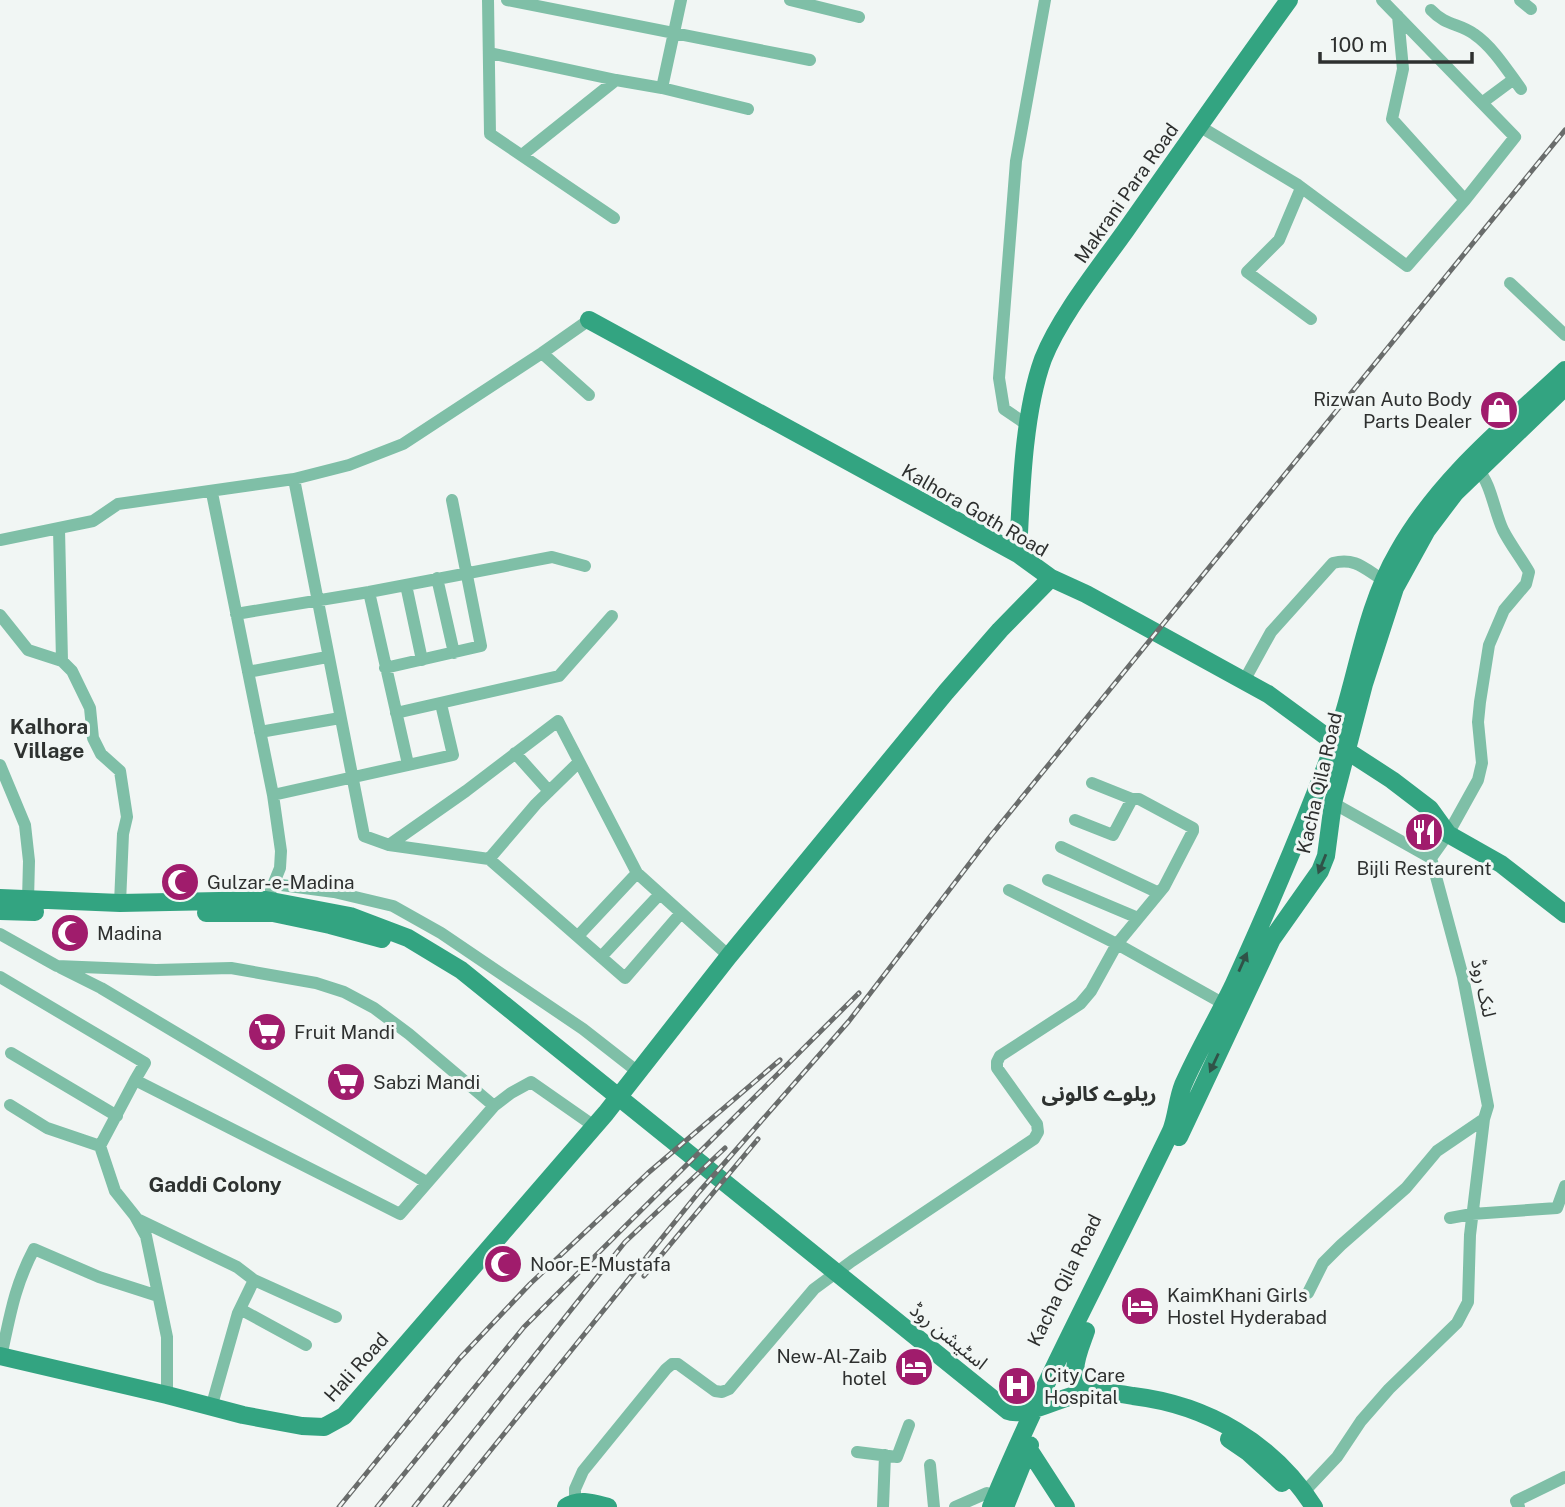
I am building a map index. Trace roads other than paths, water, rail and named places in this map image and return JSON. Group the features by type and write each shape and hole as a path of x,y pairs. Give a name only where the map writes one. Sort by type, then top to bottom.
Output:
{"street":[{"path":"488,0 490,134 614,218"},
{"path":"508,0 810,60"},
{"path":"662,88 681,0"},
{"path":"790,0 859,17"},
{"path":"1029,426 1004,409 999,378 1016,161 1045,0"},
{"name":"Makrani Para Road","path":"1018,554 1023,475 1035,390 1043,360 1055,334 1289,0"},
{"path":"1520,0 1531,9"},
{"path":"1199,125 1301,188 1407,266 1465,200 1515,137 1387,2"},
{"path":"1431,10 1447,23 1471,31 1481,39 1518,84 1483,103"},
{"path":"1398,16 1403,68 1392,119 1465,200"},
{"path":"490,53 662,88 748,109"},
{"path":"522,155 616,80"},
{"path":"1301,188 1279,240 1247,272 1311,320"},
{"path":"1510,283 1565,335"},
{"path":"0,540 93,521 118,504 212,493 294,479 349,465 402,443 589,320"},
{"name":"Kalhora Goth Road","path":"589,320 1018,554 1051,578 1086,594 1268,694 1430,809 1448,834"},
{"path":"542,353 589,395"},
{"name":"Kacha Qila Road","path":"1005,1507 1047,1408 1200,1094 1272,939 1320,871 1326,856 1341,746 1362,643 1383,580 1434,498 1476,454 1565,370"},
{"name":"Kacha Qila Road","path":"986,1502 1018,1418 1224,1004 1341,746 1395,588 1440,511 1478,470 1565,387"},
{"path":"1308,815 1315,827 1331,812 1431,858 1448,834 1478,780 1482,763 1478,722 1489,645 1504,610 1526,584 1529,572 1504,532 1493,506 1487,479 1478,470"},
{"path":"294,479 364,836 389,845 489,859 625,978 681,914"},
{"path":"212,493 282,851 270,892"},
{"path":"385,668 481,646 452,500"},
{"path":"59,529 62,661"},
{"path":"236,614 552,557 585,566"},
{"path":"1244,681 1270,632 1333,563 1345,560 1354,562 1383,580"},
{"path":"437,578 454,653"},
{"name":"Hali Road","path":"0,1357 167,1395 211,1408 302,1426 324,1427 344,1416 600,1119 729,956 946,692 1000,630 1051,578"},
{"path":"406,585 422,660"},
{"path":"369,592 408,765"},
{"path":"0,615 28,650 62,661 72,671 85,692 90,708 93,738 101,754 120,771 127,817 123,834 120,903"},
{"path":"396,713 559,676 612,616"},
{"path":"248,672 327,657"},
{"path":"273,795 453,755 441,704"},
{"path":"260,732 340,718"},
{"path":"389,845 558,721 637,873 729,956"},
{"path":"515,754 550,791"},
{"path":"489,859 579,762"},
{"path":"0,765 25,825 29,900"},
{"path":"608,1507 572,1505 575,1489 583,1471 671,1364 678,1364 715,1391 722,1392 729,1388 814,1289 863,1253 1034,1139 1038,1132 1037,1124 998,1068 1000,1056 1080,1004 1091,991 1117,944 1159,893 1194,831 1139,799 1132,799 1092,783"},
{"path":"1075,820 1109,836 1113,835 1132,799"},
{"path":"1448,834 1502,864 1565,914"},
{"path":"1061,847 1159,893"},
{"name":"لنک روڈ","path":"1307,1502 1361,1421 1389,1388 1457,1323 1468,1302 1472,1214 1488,1106 1463,977 1431,858"},
{"path":"578,936 637,873"},
{"path":"1048,880 1138,918"},
{"path":"1009,890 1117,944 1224,1004"},
{"path":"270,892 350,916 408,938 461,970 572,1066"},
{"path":"0,898 120,903 270,892 334,892 393,906 441,933 583,1029 638,1072"},
{"path":"601,957 659,895"},
{"path":"0,911 273,914 330,925 389,941 439,968 572,1066"},
{"path":"0,934 101,988 426,1182"},
{"path":"57,966 156,970 231,968 316,983 344,992 374,1008 494,1106"},
{"path":"0,977 145,1063 100,1146 115,1191 137,1219 146,1237 167,1337 167,1395"},
{"path":"11,1053 117,1116"},
{"name":"اسٹیشن روڈ","path":"572,1066 850,1289 1018,1418"},
{"path":"135,1080 400,1214 494,1106 531,1082 600,1119"},
{"path":"1174,1124 1181,1089"},
{"path":"955,1507 986,1502 1174,1124 1200,1094"},
{"path":"10,1105 47,1128 100,1146"},
{"path":"1308,1293 1323,1263 1341,1245 1406,1188 1437,1151 1484,1119"},
{"path":"1450,1218 1557,1208 1565,1186"},
{"path":"137,1219 237,1267 254,1280 336,1317"},
{"path":"0,1357 20,1274 34,1249 99,1277 158,1296"},
{"path":"211,1408 240,1309 254,1280"},
{"path":"240,1309 306,1345"},
{"path":"1086,1331 1076,1373 1079,1379 1096,1392"},
{"path":"1066,1507 1028,1449 1018,1418 1080,1394 1096,1392 1146,1397 1186,1406 1213,1418 1260,1445 1307,1502"},
{"path":"1047,1408 1119,1404 1151,1407 1188,1418 1223,1435 1248,1452 1288,1489 1307,1502"},
{"path":"857,1452 897,1457 909,1425"},
{"path":"883,1507 885,1455"},
{"path":"930,1465 934,1507"},
{"path":"1520,1507 1516,1501 1565,1478"}],"railway":[{"path":"445,1507 699,1192 849,1021 989,838 1565,130"},
{"path":"377,1507 524,1327 859,993"},
{"path":"339,1507 460,1358 530,1284 648,1173 780,1060"},
{"path":"644,1276 758,1139"},
{"path":"414,1507 625,1242 725,1148"}],"place":[{"name":"Rizwan Auto Body Parts Dealer","path":"1499,410"},
{"name":"Bijli Restaurent","path":"1424,832"},
{"name":"Gulzar-e-Madina","path":"180,882"},
{"name":"Madina","path":"70,933"},
{"name":"Fruit Mandi","path":"267,1032"},
{"name":"Sabzi Mandi","path":"346,1082"},
{"name":"Noor-E-Mustafa","path":"503,1264"},
{"name":"KaimKhani Girls Hostel Hyderabad","path":"1140,1306"},
{"name":"New-Al-Zaib hotel","path":"914,1367"},
{"name":"City Care Hospital","path":"1017,1386"}],"district":[{"name":"Kalhora Village","path":"49,739"},
{"name":"ریلوے کالونی","path":"1099,1094"},
{"name":"Gaddi Colony","path":"215,1185"}]}
